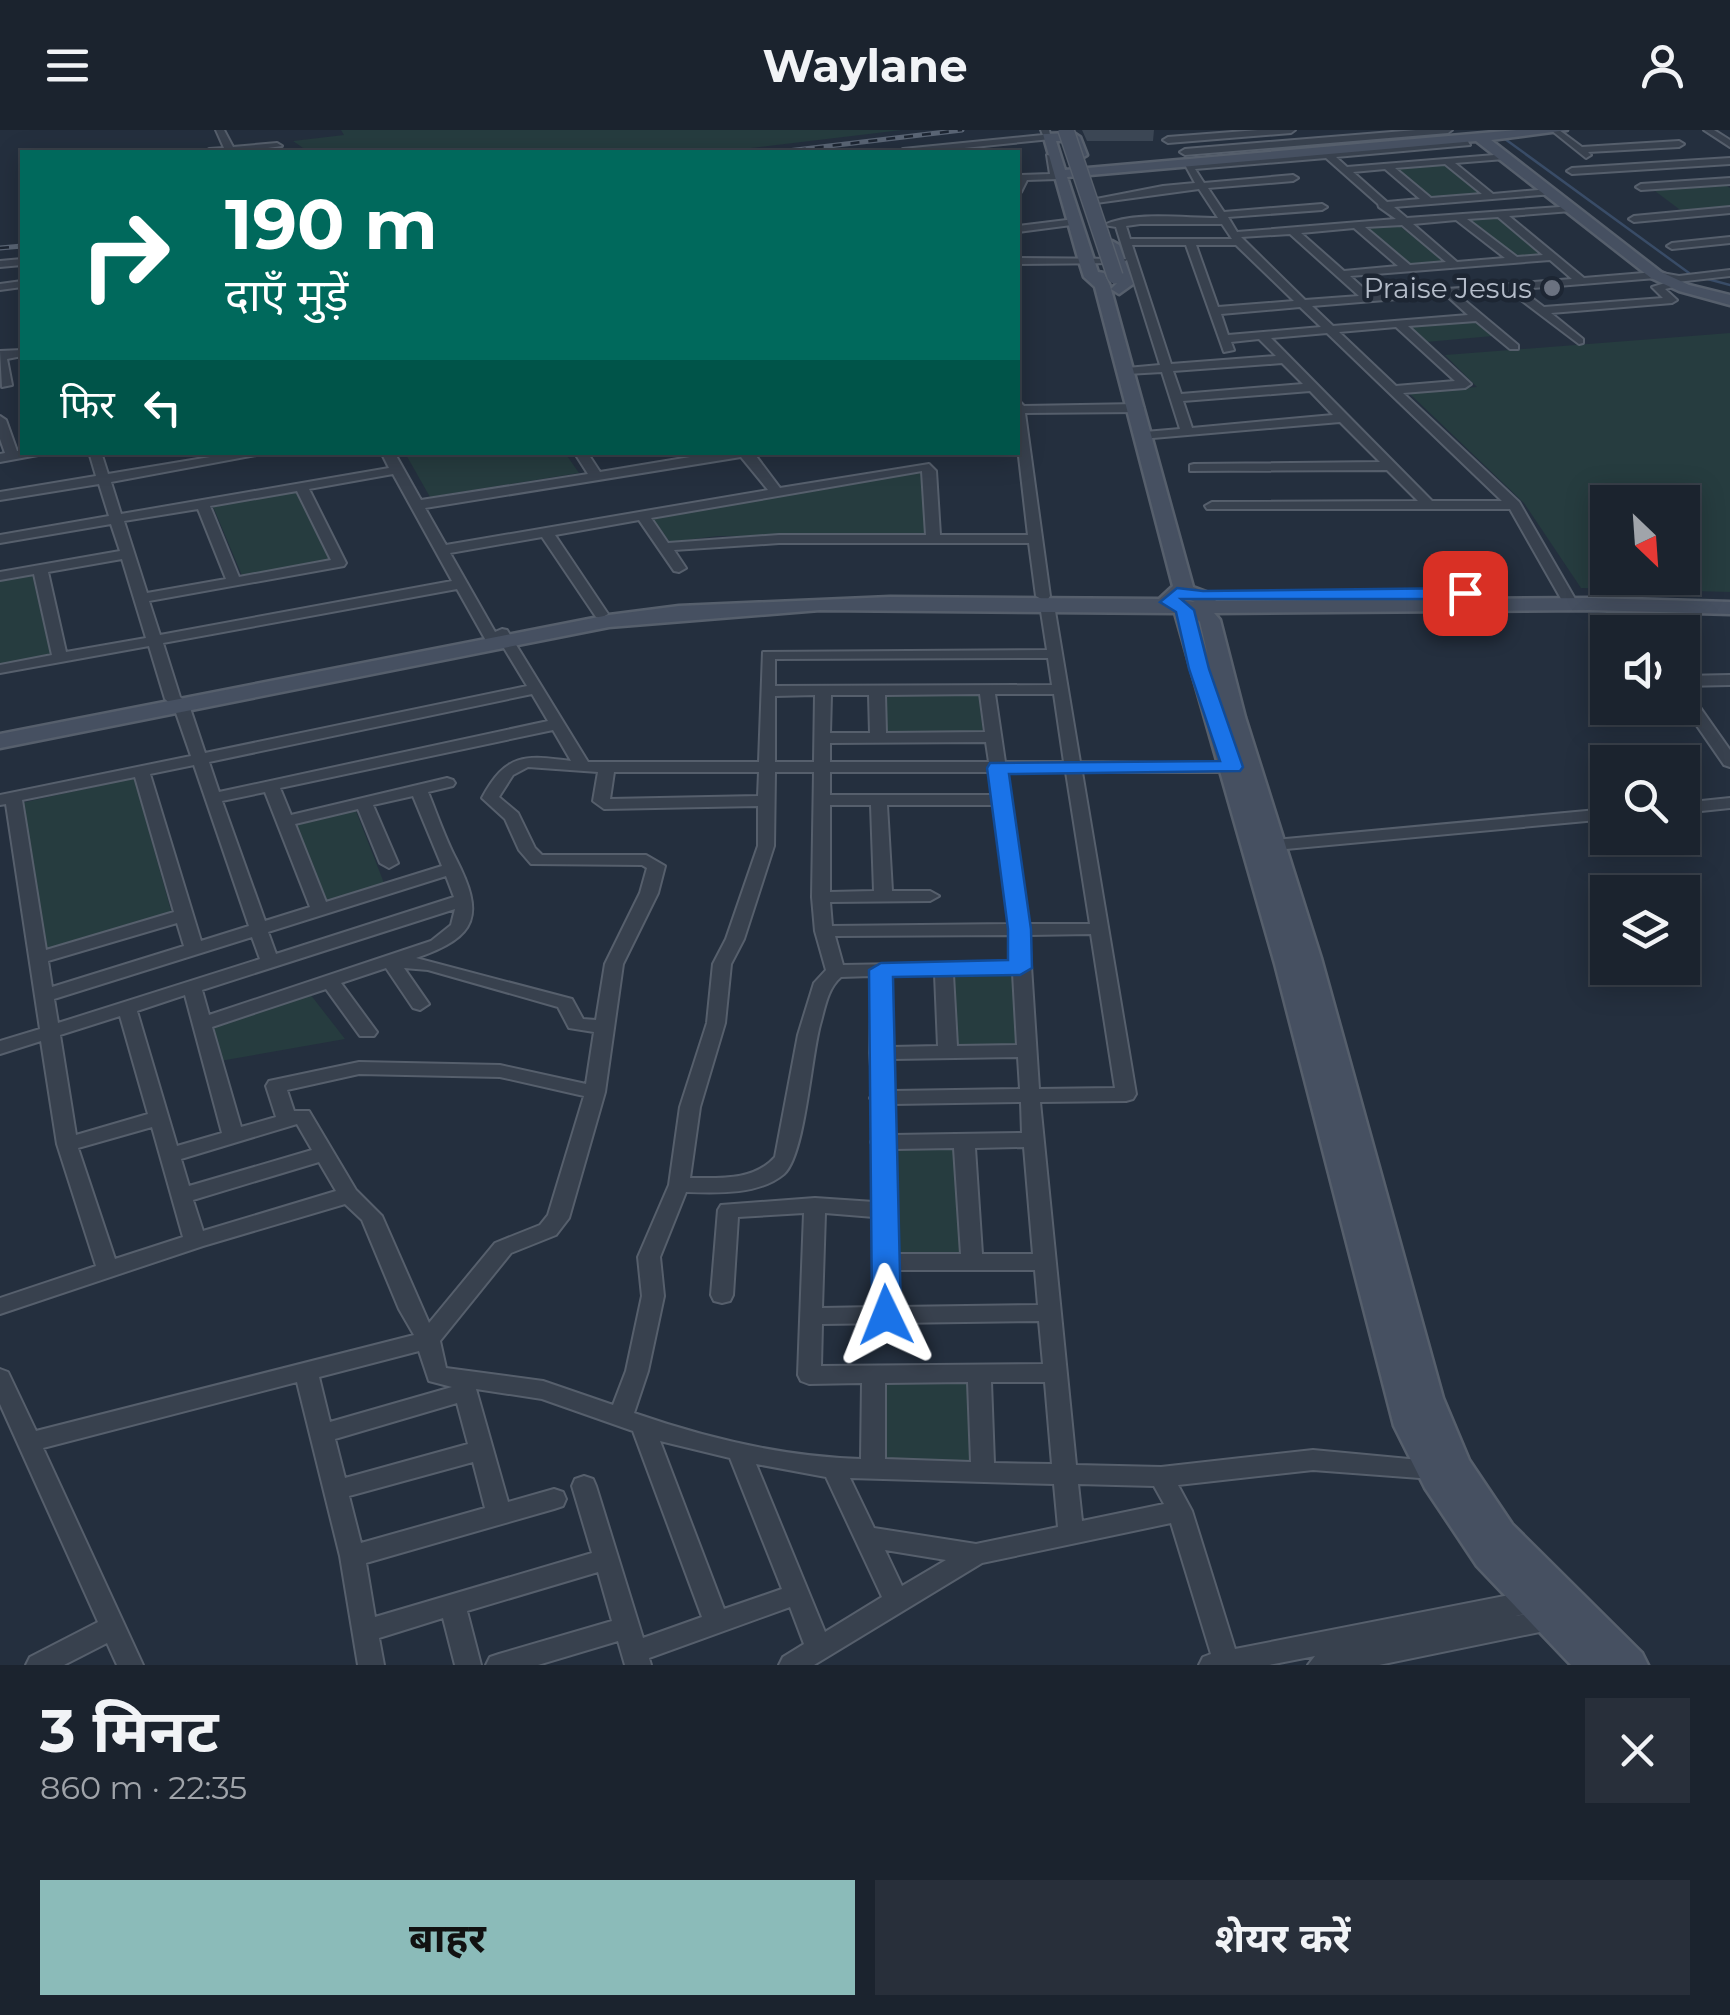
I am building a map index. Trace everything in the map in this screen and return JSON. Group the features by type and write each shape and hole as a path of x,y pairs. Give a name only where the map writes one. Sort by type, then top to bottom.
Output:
{"street":[{"path":"1155,130 1188,158 1202,190 1236,238 1514,505 1569,599"},
{"path":"1168,140 1203,134 1291,130"},
{"path":"1313,130 1331,147 1344,170 1454,265"},
{"path":"1410,136 1448,130"},
{"path":"1331,147 1359,140 1410,136 1558,130 1579,150 1608,168"},
{"path":"1708,130 1728,142"},
{"path":"938,150 1070,132"},
{"path":"1070,132 1096,200 1126,242"},
{"path":"1070,132 1114,275 1182,588 1188,601 1210,620 1242,767 1354,1172 1427,1398 1454,1466 1595,1665"},
{"path":"1662,132 1708,162"},
{"path":"1048,134 1092,276 1114,275"},
{"path":"1020,186 1024,178 1055,178 1048,134"},
{"path":"1048,134 1114,275 1164,368 1187,431"},
{"path":"1479,134 1656,275"},
{"path":"1059,170 1479,134 1676,281"},
{"path":"1579,150 1679,144"},
{"path":"1096,200 1202,190 1303,188 1266,151 1232,151 1188,158"},
{"path":"1344,170 1504,156"},
{"path":"1447,161 1490,196"},
{"path":"1572,171 1730,161"},
{"path":"1387,166 1428,201"},
{"path":"1654,196 1641,187 1729,182"},
{"path":"1382,205 1550,192"},
{"path":"1312,197 1342,226"},
{"path":"1667,205 1680,215"},
{"path":"1112,224 1221,218 1322,206"},
{"path":"1126,242 1190,242 1571,208"},
{"path":"1634,219 1730,210"},
{"path":"1501,214 1581,281"},
{"path":"1458,217 1514,260"},
{"path":"1020,229 1076,222"},
{"path":"1112,224 1114,275"},
{"path":"1356,225 1408,269"},
{"path":"1292,230 1369,298"},
{"path":"1672,246 1730,240"},
{"path":"1114,275 1126,242"},
{"path":"1190,242 1232,363"},
{"path":"1342,274 1551,257"},
{"path":"1020,261 1085,258 1114,275"},
{"path":"1540,311 1672,300 1657,287 1730,273"},
{"path":"1215,311 1656,275 1730,296"},
{"path":"1510,287 1578,341"},
{"path":"1448,292 1514,347"},
{"path":"1240,295 1254,308"},
{"path":"1224,339 1478,317"},
{"path":"1395,390 1464,384 1399,324"},
{"path":"1262,336 1427,503"},
{"path":"0,356 3,385"},
{"path":"1135,371 1285,359"},
{"path":"1135,371 1138,408 1152,436"},
{"path":"1175,398 1314,387"},
{"path":"1020,408 1138,408"},
{"path":"1152,436 1343,418"},
{"path":"0,420 6,457"},
{"path":"880,1098 1126,1094 1034,539 1020,424"},
{"path":"96,455 155,640 270,962"},
{"path":"0,496 235,455"},
{"path":"389,455 461,584 536,689 583,767"},
{"path":"582,455 597,476"},
{"path":"416,505 733,455"},
{"path":"748,455 777,492"},
{"path":"1194,468 1390,466"},
{"path":"442,550 925,467 930,471 933,539"},
{"path":"0,538 397,470"},
{"path":"142,598 339,563 301,486"},
{"path":"202,504 234,582"},
{"path":"1212,506 1514,505"},
{"path":"642,515 679,568"},
{"path":"546,532 601,614"},
{"path":"664,546 703,541 1034,539"},
{"path":"0,576 128,554"},
{"path":"40,569 60,658"},
{"path":"0,670 461,584"},
{"path":"498,638 601,614 735,605 1730,598"},
{"path":"1569,599 1730,608"},
{"path":"0,741 177,702 660,609"},
{"path":"717,1623 632,1422 637,1371 653,1296 649,1258 680,1185 690,1106 716,1023 722,964 735,939 766,846 768,655 1056,654"},
{"path":"1700,681 1730,680"},
{"path":"108,1270 67,1144 38,958 6,798 536,689"},
{"path":"767,690 1062,690"},
{"path":"822,690 822,897 824,931 836,971"},
{"path":"877,690 878,738"},
{"path":"987,690 1020,929 1029,1093 1070,1534"},
{"path":"0,733 177,702"},
{"path":"1700,718 1730,762"},
{"path":"213,798 557,724"},
{"path":"822,738 994,737"},
{"path":"29,1442 428,1340 503,1248 537,1236 555,1224 595,1092 614,964 649,893 656,866 646,860 537,860 527,850 512,817 490,798 502,771 510,766 537,763 583,767 1242,767"},
{"path":"606,767 601,801 604,804 764,801"},
{"path":"1242,767 1275,845 1411,1426 1433,1469 1490,1556 1629,1665"},
{"path":"141,770 194,949"},
{"path":"285,822 447,783"},
{"path":"271,785 320,910"},
{"path":"202,1024 437,945 458,932 466,917 464,900 419,790"},
{"path":"822,800 1002,800"},
{"path":"879,800 883,896"},
{"path":"364,803 388,863"},
{"path":"1700,806 1730,803"},
{"path":"1275,845 1590,816"},
{"path":"44,996 453,868"},
{"path":"822,897 930,896"},
{"path":"0,1048 464,900"},
{"path":"38,958 184,915"},
{"path":"824,931 1100,929"},
{"path":"348,938 368,968"},
{"path":"390,961 429,964 565,1003 575,1023 606,1027"},
{"path":"390,961 420,1004"},
{"path":"680,1185 744,1182 778,1168 785,1158 808,1034 822,983 836,971 1020,968"},
{"path":"944,969 948,1052"},
{"path":"881,970 886,1315"},
{"path":"330,981 367,1032"},
{"path":"192,988 233,1136"},
{"path":"127,1008 196,1240"},
{"path":"880,1053 1026,1051"},
{"path":"288,1119 276,1086 349,1069 500,1071 595,1092"},
{"path":"170,1155 302,1116 349,1195 371,1216 410,1309 428,1340 437,1375 463,1385 543,1390 679,1438 834,1468 1161,1476 1312,1460 1433,1469"},
{"path":"67,1144 159,1118"},
{"path":"881,1142 1033,1140"},
{"path":"964,1141 972,1262"},
{"path":"182,1196 324,1153"},
{"path":"0,1306 196,1240 349,1195"},
{"path":"722,1295 728,1210 815,1205 882,1210"},
{"path":"815,1205 809,1375 1055,1372"},
{"path":"884,1262 1044,1262"},
{"path":"811,1316 1049,1314"},
{"path":"306,1372 352,1556 371,1665"},
{"path":"874,1374 874,1470"},
{"path":"978,1374 982,1474"},
{"path":"0,1378 130,1665"},
{"path":"321,1434 463,1385"},
{"path":"463,1385 499,1515"},
{"path":"334,1490 481,1450"},
{"path":"739,1451 819,1649"},
{"path":"834,1468 897,1602"},
{"path":"1161,1476 1180,1512 1221,1664 1554,1606"},
{"path":"584,1486 633,1648"},
{"path":"352,1556 554,1499"},
{"path":"792,1665 976,1554 1180,1512"},
{"path":"867,1537 976,1554"},
{"path":"364,1631 604,1560"},
{"path":"499,1665 633,1648 797,1594"},
{"path":"452,1602 468,1665"},
{"path":"1321,1665 1554,1606"},
{"path":"39,1665 113,1627"}],"green space":[{"path":"341,130 902,130 734,150 306,150 293,141 344,135"},
{"path":"1444,163 1483,195 1432,199 1393,168"},
{"path":"1724,184 1730,188 1730,208 1683,212 1651,188"},
{"path":"1498,216 1543,255 1516,257 1465,218"},
{"path":"1397,224 1447,263 1412,266 1363,227"},
{"path":"1474,320 1493,336 1426,342 1408,326"},
{"path":"1730,333 1730,592 1700,591 1700,485 1590,485 1590,588 1581,588 1524,503 1409,393 1477,387 1445,355"},
{"path":"406,455 566,455 579,473 430,497"},
{"path":"921,471 925,535 718,536 670,542 651,518"},
{"path":"295,490 330,562 243,578 212,504"},
{"path":"32,574 51,656 0,666 0,580"},
{"path":"979,695 983,734 887,734 885,696"},
{"path":"134,778 172,914 46,950 21,803"},
{"path":"354,806 384,883 323,902 292,822"},
{"path":"951,972 1014,972 1020,1048 955,1048"},
{"path":"310,994 345,1039 220,1061 210,1027"},
{"path":"956,1147 963,1254 893,1254 890,1148"},
{"path":"884,1380 969,1381 971,1464 883,1463"}],"waterway":[{"path":"1505,139 1689,273"},
{"path":"1704,278 1730,285"}],"railway":[{"path":"796,150 962,130"},
{"path":"0,248 20,246"}],"place":[{"name":"Praise Jesus","path":"1552,288"}],"route":[{"path":"886,1315 881,970 1020,968 1020,929 998,768 1233,767 1199,669 1184,610 1169,602 1177,593 1203,597 1465,593"}]}
